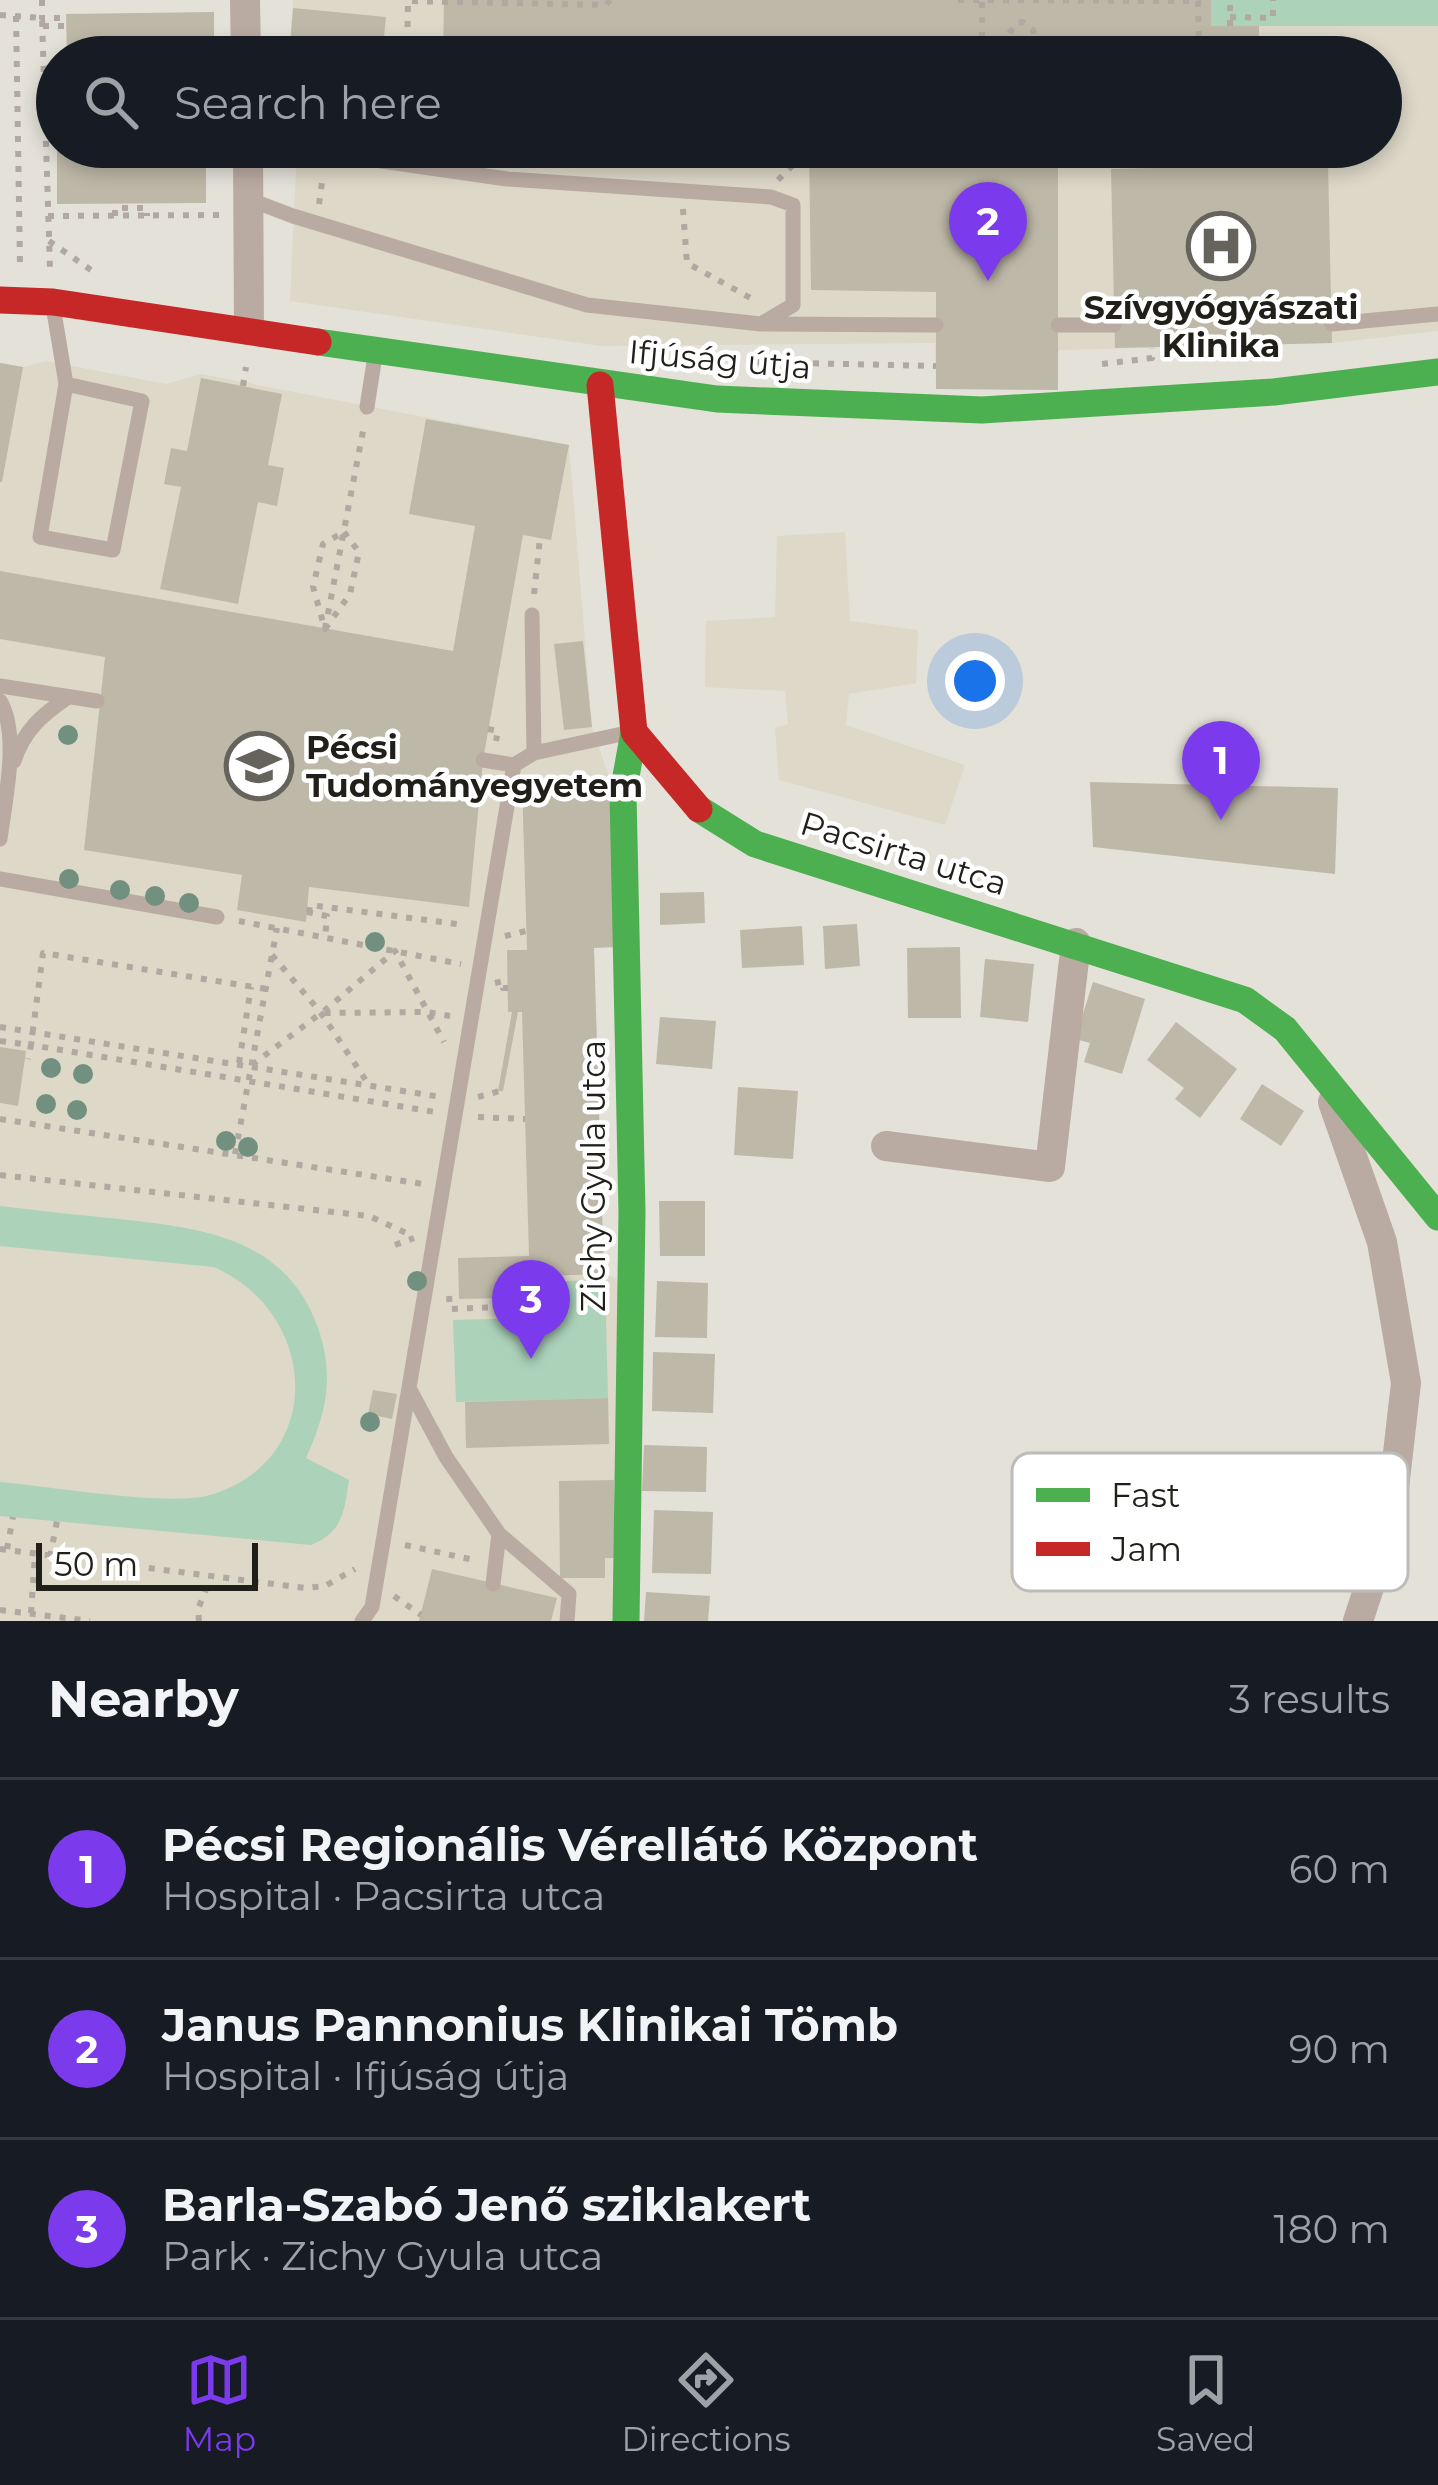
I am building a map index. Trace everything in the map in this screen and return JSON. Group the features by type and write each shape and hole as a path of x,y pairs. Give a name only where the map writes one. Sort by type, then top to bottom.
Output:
{"street":[{"path":"245,0 246,36"},
{"path":"245,168 240,207 248,344"},
{"name":"Ifjúság útja","path":"0,299 52,302 248,344 376,348 717,399 982,410 1274,392 1438,372"},
{"path":"600,385 634,731"},
{"name":"Pacsirta utca","path":"634,731 702,813 755,844 1245,1000 1285,1028 1438,1217"},
{"name":"Zichy Gyula utca","path":"626,1621 632,1212 623,793 634,731"},
{"path":"623,793 667,776"},
{"path":"886,1146 1049,1166 1076,943"},
{"path":"1327,1085 1382,1242 1406,1383 1398,1453"},
{"path":"1358,1621 1368,1591"}],"lane":[{"path":"428,168 508,179 771,197 793,205 793,305 761,324"},
{"path":"240,207 316,222 587,305 761,324 936,325"},
{"path":"52,302 66,384 40,537 113,550 142,401 66,384"},
{"path":"1331,324 1438,314"},
{"path":"1058,325 1114,325"},
{"path":"368,407 376,348"},
{"path":"532,615 534,748"},
{"path":"0,686 97,701"},
{"path":"9,775 19,745 38,717 68,697"},
{"path":"0,701 7,712 9,775 0,838"},
{"path":"362,1621 372,1606 514,765 534,748 634,731"},
{"path":"483,760 514,765"},
{"path":"0,879 217,917"},
{"path":"409,1388 446,1456 500,1534 569,1594 567,1621"},
{"path":"493,1583 500,1534"}],"path":[{"path":"42,0 43,36"},
{"path":"958,0 1198,1 1199,36"},
{"path":"1230,0 1230,21 1273,18 1274,0"},
{"path":"407,36 408,2 607,2"},
{"path":"982,2 982,36"},
{"path":"0,15 66,22"},
{"path":"16,16 20,270"},
{"path":"1010,36 1011,28 1022,22 1035,36"},
{"path":"52,168 48,216 52,302"},
{"path":"316,222 324,168"},
{"path":"682,193 687,262 778,314"},
{"path":"115,216 115,208 132,206 147,208 147,216"},
{"path":"48,216 147,216 240,207"},
{"path":"49,241 100,275"},
{"path":"243,386 248,344"},
{"path":"1093,365 1152,358 1152,347"},
{"path":"732,362 936,366"},
{"path":"326,629 368,407"},
{"path":"326,629 350,593 359,551 344,532"},
{"path":"326,629 313,587 322,544 344,532"},
{"path":"532,615 540,538"},
{"path":"488,729 498,731 495,745 534,748"},
{"path":"325,938 327,916 308,913 310,905 486,928"},
{"path":"217,917 480,968"},
{"path":"236,1154 277,928"},
{"path":"394,951 462,1073"},
{"path":"252,1065 394,951"},
{"path":"28,1059 44,952 266,989"},
{"path":"272,955 321,1013 369,1084"},
{"path":"239,1063 251,987"},
{"path":"321,1013 427,1012"},
{"path":"0,1027 369,1084 456,1107 500,1091"},
{"path":"0,1041 346,1097 525,1119"},
{"path":"106,1058 108,1043"},
{"path":"346,1097 350,1081"},
{"path":"22,1123 24,1107"},
{"path":"70,1129 73,1114"},
{"path":"0,1120 442,1187"},
{"path":"0,1175 369,1216 416,1238"},
{"path":"449,1281 450,1309 525,1306"},
{"path":"13,1517 4,1550 305,1588 325,1586 364,1562 383,1542 496,1565"},
{"path":"50,1557 56,1521"},
{"path":"31,1613 35,1554"},
{"path":"199,1621 197,1609 211,1576"},
{"path":"0,1610 90,1621"}],"shaded area":[{"path":"293,0 1438,0 1438,331 1332,343 1059,350 936,389 935,343 601,346 290,301 296,168 1402,168 1402,36 290,36"},
{"path":"46,361 166,384 201,374 569,445 592,727 610,780 594,948 604,1273 623,1282 621,1621 0,1621 0,363 23,367"},
{"path":"845,532 850,621 918,630 916,683 849,694 846,725 965,765 945,825 779,780 775,728 788,724 785,691 705,687 706,621 775,617 777,536"}],"green space":[{"path":"1211,0 1438,0 1438,26 1211,26"},
{"path":"0,1206 209,1233 261,1255 284,1273 317,1325 326,1360 323,1409 306,1458 349,1480 343,1511 330,1534 311,1545 0,1516 0,1482 166,1499 210,1495 248,1477 274,1452 290,1420 295,1386 290,1351 274,1318 249,1289 214,1267 0,1246"},
{"path":"605,1280 608,1398 456,1402 453,1320 525,1318 525,1282"}],"building":[{"path":"444,0 1211,0 1211,26 1259,26 1259,36 443,36"},
{"path":"293,8 386,17 384,36 291,36"},
{"path":"214,12 214,36 67,36 66,14"},
{"path":"57,168 206,168 206,203 57,204"},
{"path":"809,168 1058,168 1058,390 936,389 936,292 811,290"},
{"name":"Szívgyógyászati Klinika","path":"1328,168 1332,343 1115,348 1111,169"},
{"path":"0,363 23,367 2,482 0,482"},
{"path":"201,378 282,394 268,465 284,468 277,506 258,502 238,604 160,589 181,487 164,484 171,448 187,451"},
{"path":"426,419 569,445 551,540 523,535 483,760 469,907 309,887 306,922 237,910 242,875 84,850 105,657 0,639 0,571 453,651 475,526 409,514"},
{"path":"583,641 592,727 564,730 554,644"},
{"path":"610,780 615,947 594,948 604,1274 512,1277 512,1298 459,1299 458,1258 529,1256 522,1012 518,1012 503,1091 498,1091 512,1012 508,1012 507,950 527,950 522,783"},
{"path":"1090,782 1338,788 1335,874 1093,847"},
{"path":"704,892 705,923 660,925 660,893"},
{"path":"857,924 860,966 825,969 823,926"},
{"path":"802,926 804,965 742,968 740,930"},
{"path":"960,947 961,1018 908,1018 907,948"},
{"path":"985,959 1034,964 1028,1022 980,1017"},
{"path":"1093,982 1145,999 1122,1074 1084,1062 1090,1043 1075,1039"},
{"path":"660,1017 716,1021 712,1069 656,1064"},
{"path":"1176,1022 1237,1069 1200,1118 1175,1099 1184,1088 1147,1060"},
{"path":"0,1047 26,1051 18,1106 0,1103"},
{"path":"1262,1084 1304,1111 1281,1146 1240,1119"},
{"path":"738,1087 798,1091 793,1159 734,1155"},
{"path":"659,1201 705,1201 705,1256 660,1256"},
{"path":"657,1281 708,1283 707,1338 655,1337"},
{"path":"653,1352 715,1354 713,1413 652,1411"},
{"path":"373,1390 397,1394 392,1419 368,1414"},
{"path":"608,1398 609,1444 466,1448 465,1402"},
{"path":"644,1445 707,1447 706,1492 642,1491"},
{"path":"614,1480 615,1558 605,1558 605,1578 560,1578 559,1481"},
{"path":"654,1510 713,1512 711,1574 652,1573"},
{"path":"432,1569 557,1598 551,1621 419,1621"},
{"path":"646,1592 710,1596 708,1621 644,1621"}],"traffic: fast":[{"path":"318,342 717,399 982,410 1274,392 1438,372"},
{"path":"626,1621 632,1212 623,793 634,732"},
{"path":"699,809 755,844 1245,1000 1285,1029 1438,1217"}],"traffic: jam":[{"path":"0,300 53,302 318,342"},
{"path":"600,385 634,732 699,809"}],"place":[{"name":"Szívgyógyászati Klinika","path":"1221,246"},
{"name":"Janus Pannonius Klinikai Tömb","path":"988,281"},
{"name":"Pécsi Tudományegyetem","path":"259,766"},
{"name":"Pécsi Regionális Vérellátó Központ","path":"1221,820"},
{"name":"Barla-Szabó Jenő sziklakert","path":"531,1359"}]}
